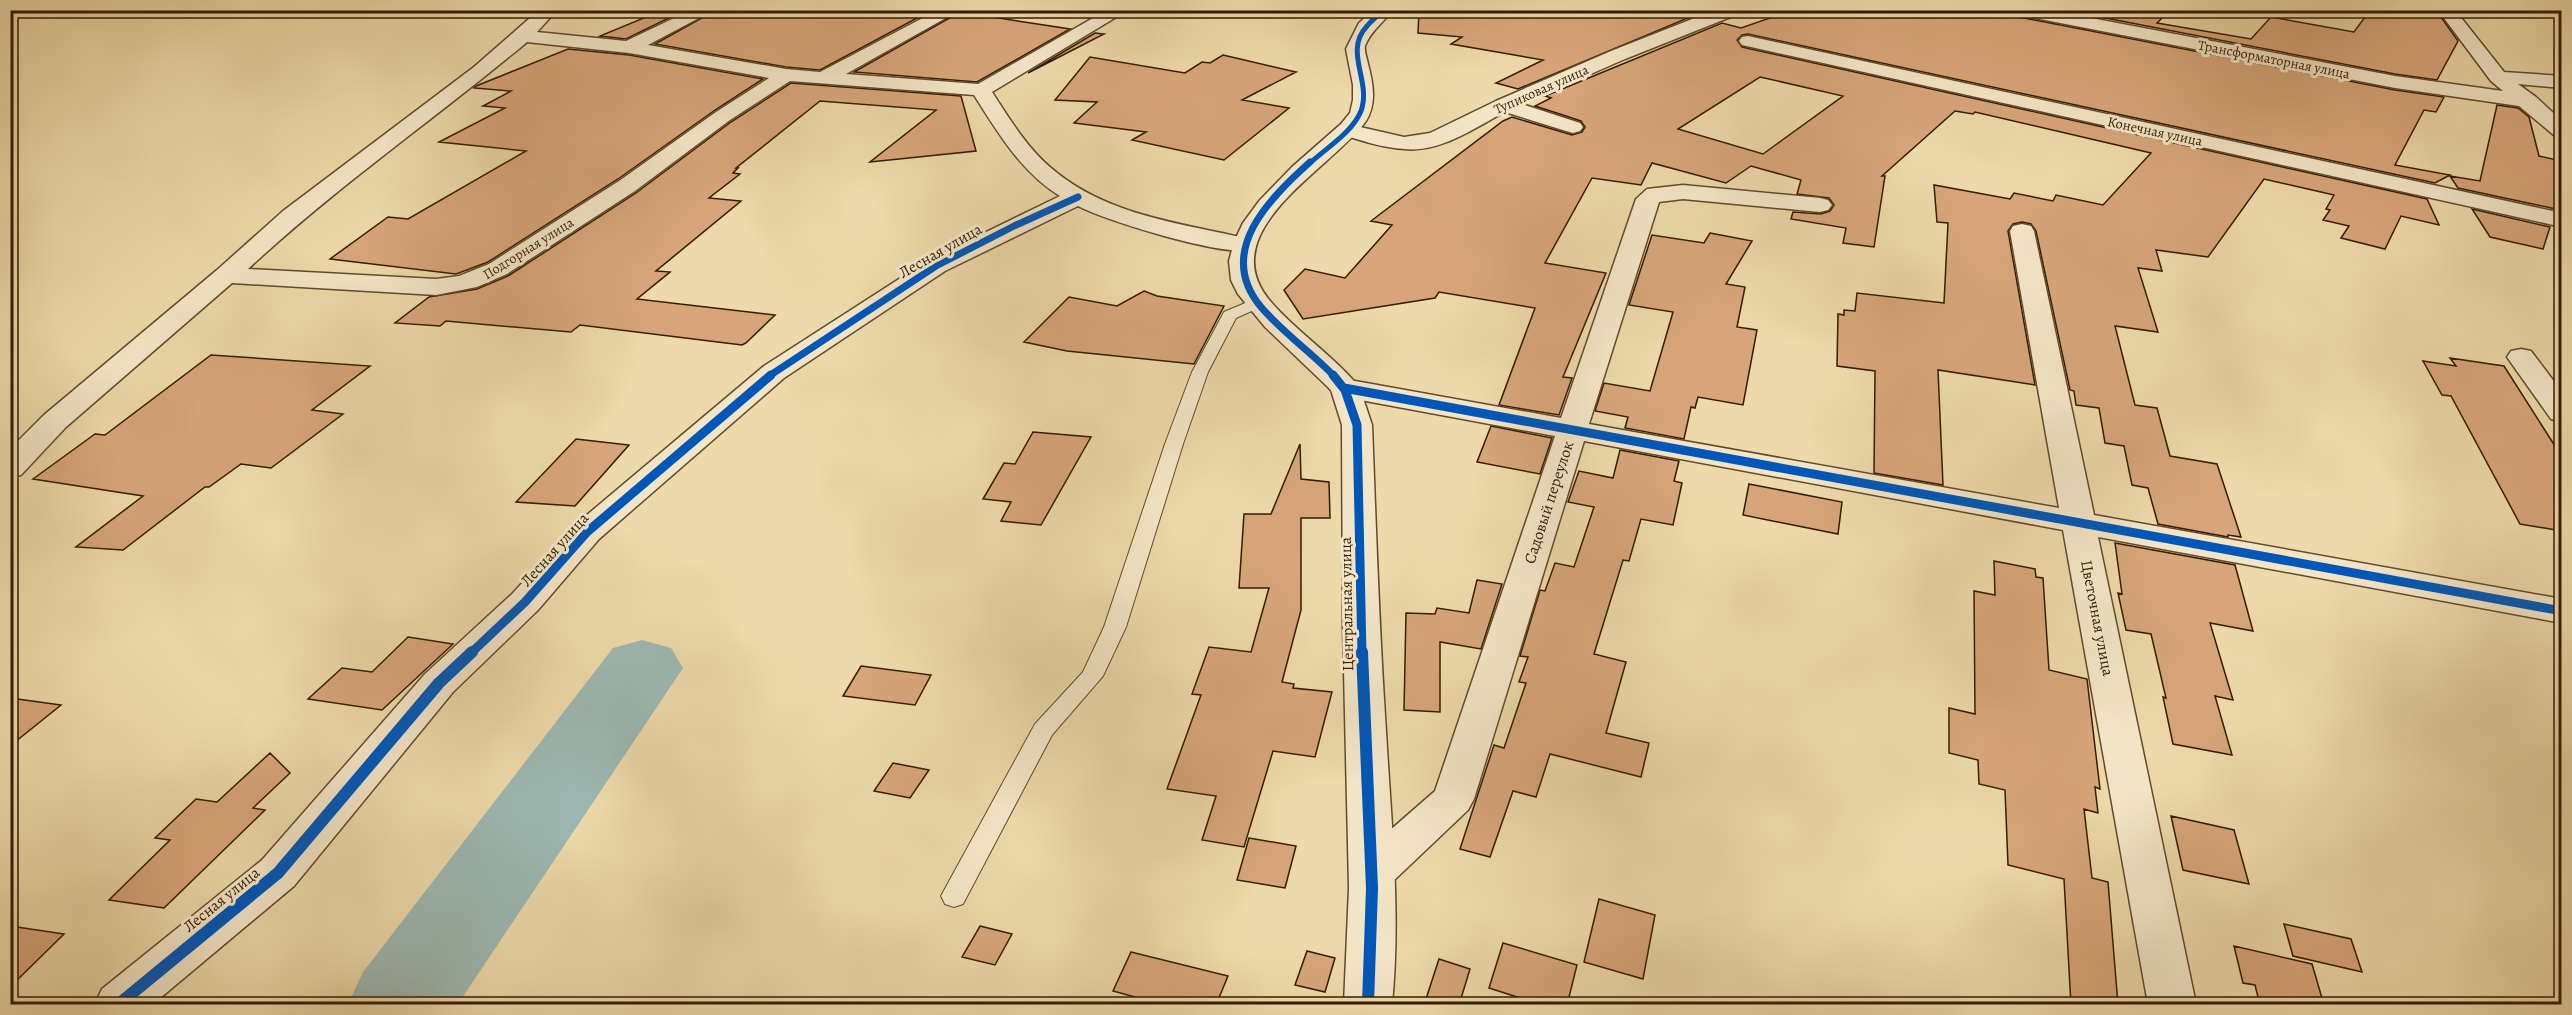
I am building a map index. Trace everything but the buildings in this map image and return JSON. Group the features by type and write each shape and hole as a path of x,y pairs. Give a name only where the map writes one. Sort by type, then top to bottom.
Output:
{"street":[{"path":"10,468 55,421 226,275 291,216 523,36 549,10"},
{"path":"629,47 706,10"},
{"path":"825,77 952,10"},
{"path":"523,36 629,47 786,75 981,90 1120,10"},
{"path":"981,90 997,116 1043,173 1078,197 1112,213 1169,230 1244,245 1261,214 1288,185 1347,130 1362,109 1364,83 1355,50 1365,27 1384,10"},
{"name":"Тупиковая улица","path":"1347,130 1385,140 1424,142 1438,138 1503,105 1618,55 1732,10"},
{"name":"Трансформаторная улица","path":"2019,10 2395,82 2529,101"},
{"path":"2442,11 2498,77 2529,101 2562,132"},
{"name":"Конечная улица","path":"1748,41 2041,107 2366,175 2562,220"},
{"name":"Подгорная улица","path":"226,275 436,287 455,286 477,280 498,269 627,186 723,116 786,75"},
{"path":"2498,77 2562,82"},
{"path":"1503,105 1573,127"},
{"name":"Садовый переулок","path":"1372,873 1453,799 1648,199 1661,193 1683,192 1820,205"},
{"name":"Лесная улица","path":"118,1005 278,873 439,683 525,602 586,532 774,372 936,267 1014,226 1078,197"},
{"name":"Цветочная улица","path":"2022,231 2172,1005"},
{"name":"Центральная улица","path":"1244,245 1242,264 1244,281 1257,303 1344,388 1357,425 1363,682 1372,873 1373,950 1368,1005"},
{"path":"2521,357 2562,413"},
{"path":"1344,388 2562,611"}],"lane":[{"path":"954,896 1043,730 1092,676 1115,627 1174,444 1200,372 1230,315 1257,303"}],"waterway":[{"path":"400,1004 642,668"}],"cycle path":[{"path":"1368,1004 1372,888 1357,425 1343,386 1274,321 1251,294 1244,280 1242,261 1246,242 1255,223 1268,205 1300,171 1344,133 1360,113 1364,93 1355,49 1365,27 1384,10"},
{"path":"119,1004 278,873 439,683 525,602 587,532 774,372 936,266 1014,226 1078,197"},
{"path":"1344,388 2562,611"}]}
